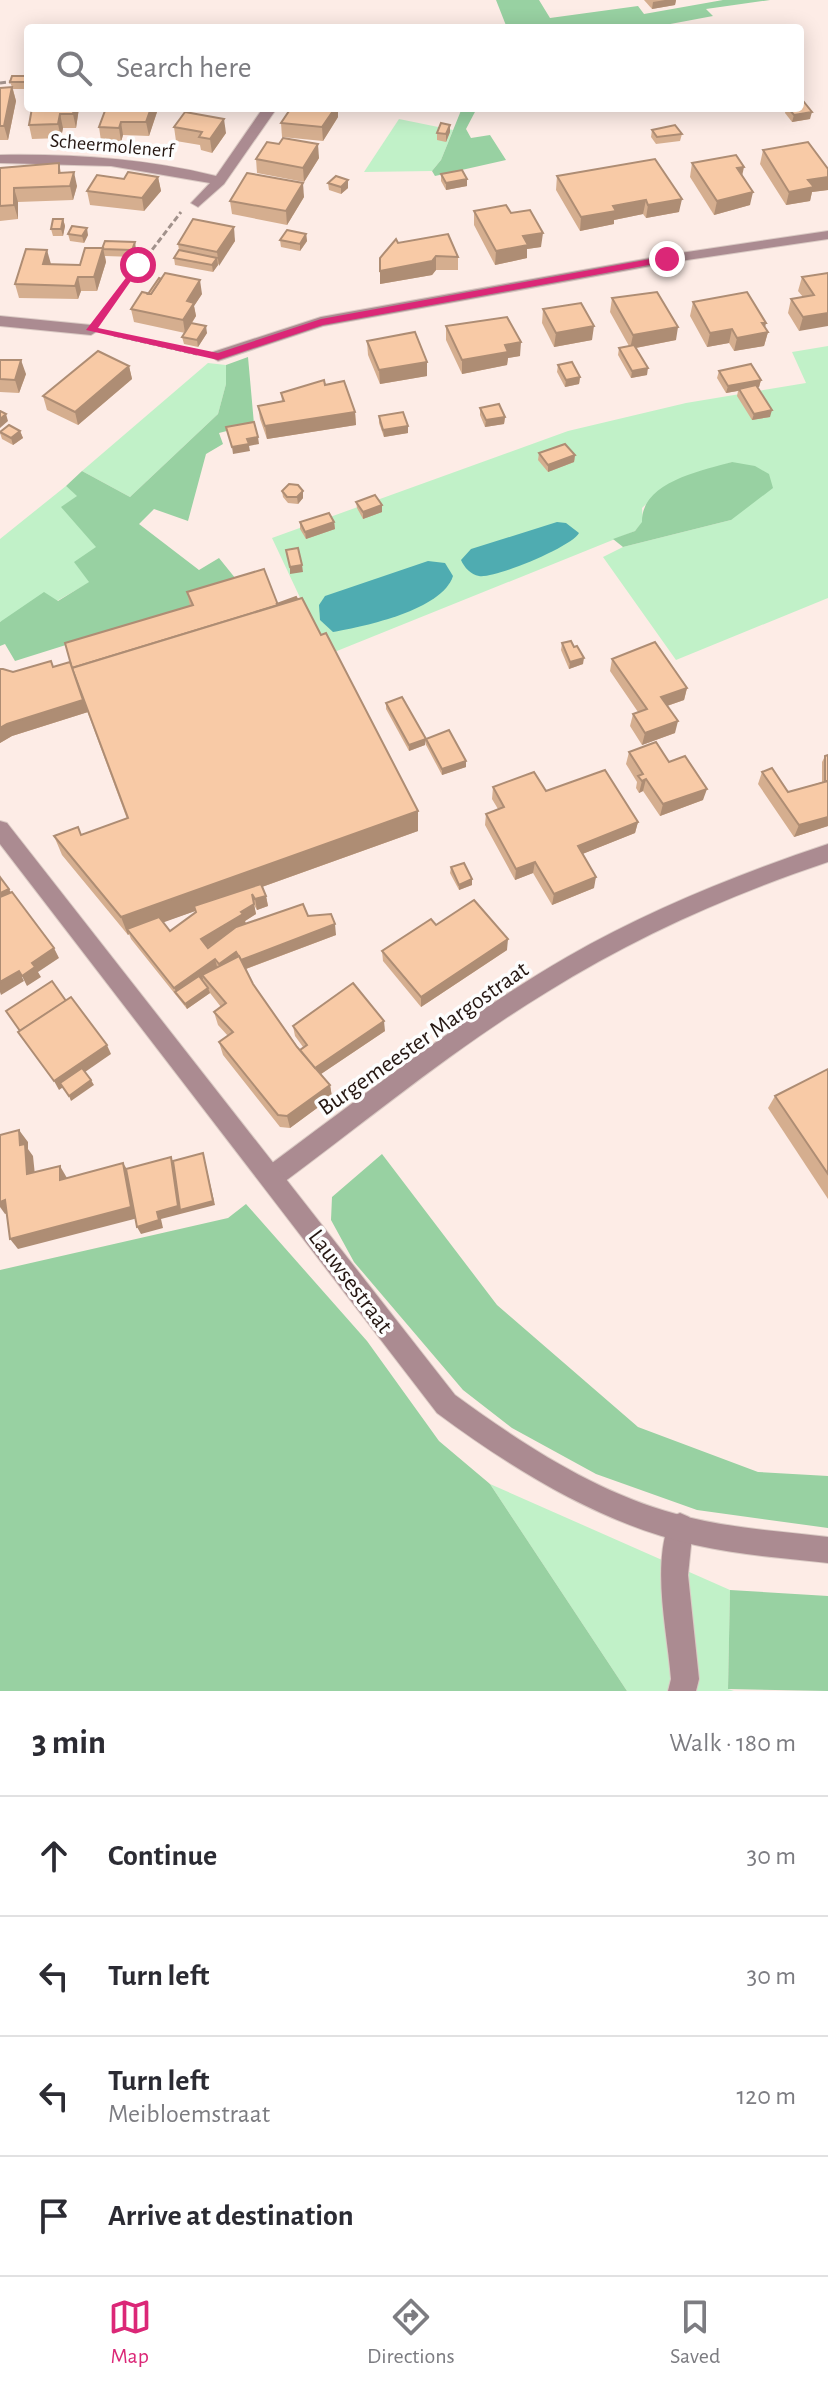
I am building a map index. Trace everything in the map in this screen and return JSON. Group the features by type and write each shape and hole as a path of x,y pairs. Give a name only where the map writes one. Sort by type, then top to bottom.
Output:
{"street":[{"path":"198,203 219,181 267,112"},
{"name":"Scheermolenerf","path":"0,159 118,162 190,173 219,181"},
{"path":"218,356 321,322 667,259 828,235"},
{"path":"0,321 91,330"},
{"name":"Lauwsestraat","path":"0,829 446,1404 495,1440 578,1489 656,1521 733,1539 828,1550"},
{"name":"Burgemeester Margostraat","path":"272,1177 500,1010 649,924 777,869 828,853"},
{"path":"680,1526 675,1575 686,1687"}],"path":[{"path":"0,83 24,80"},
{"path":"198,203 179,214 91,330 218,356"}],"green space":[{"path":"496,0 539,0 550,18 638,6 644,14 723,0 770,0 706,9 713,16 670,24 505,24"},
{"path":"460,112 475,112 466,129 471,138 490,135 506,160 435,176 432,171 441,160"},
{"path":"399,119 453,130 441,160 432,171 364,172"},
{"path":"828,346 828,598 676,660 603,557 623,547 731,520 732,462 664,487 642,508 643,522 635,531 327,655 272,538 568,431 686,403 806,383 792,352"},
{"path":"248,357 254,424 219,433 223,444 206,454 188,521 154,509 139,524 199,570 219,558 244,589 15,661 5,644 0,646 0,622 44,592 58,601 89,582 74,562 96,547 61,507 77,496 66,486 82,471 130,497 218,414 226,384 226,365"},
{"path":"208,363 226,365 226,384 218,414 130,497 82,471"},
{"path":"732,462 755,466 769,474 773,488 731,520 623,547 613,539 635,531 642,522 644,508 662,488 690,474"},
{"path":"66,486 78,496 62,507 97,547 90,582 57,601 0,622 0,539"},
{"path":"382,1154 497,1305 638,1427 758,1472 828,1476 828,1528 697,1510 596,1474 512,1428 463,1390 354,1262 331,1220 332,1197"},
{"path":"246,1204 367,1341 439,1441 490,1484 627,1691 0,1691 0,1270 228,1218"},
{"path":"490,1484 730,1590 728,1689 734,1691 627,1691"},
{"path":"730,1590 828,1596 828,1691 728,1689"}],"water":[{"path":"557,522 566,523 579,533 563,546 516,567 479,576 468,570 461,560 471,549"},
{"path":"428,561 445,563 453,576 446,588 419,607 383,621 333,632 320,620 319,605 325,596"}],"building":[{"path":"12,76 24,76 24,82 10,82"},
{"path":"12,87 4,126 0,126 0,88"},
{"path":"804,102 812,112 794,115 791,112 804,112"},
{"path":"31,112 73,112 60,114 58,124 29,125"},
{"path":"105,112 150,112 146,122 121,122 119,128 99,127"},
{"path":"185,112 224,119 210,139 199,137 202,132 174,127"},
{"path":"288,112 332,112 322,127 281,123"},
{"path":"441,123 450,125 446,134 437,133"},
{"path":"675,125 682,134 657,137 652,130"},
{"path":"283,138 318,144 303,168 256,159 267,142 279,144"},
{"path":"808,142 828,169 828,177 808,180 814,187 789,192 763,150"},
{"path":"736,155 744,167 737,168 753,192 717,201 692,163"},
{"path":"655,159 682,199 648,205 646,200 613,206 616,211 581,217 557,176"},
{"path":"59,163 59,173 74,172 70,186 14,188 14,205 0,206 0,168"},
{"path":"462,170 467,179 446,183 441,174"},
{"path":"128,172 158,177 142,198 87,191 97,175 124,179"},
{"path":"247,173 303,183 286,211 230,201"},
{"path":"336,176 348,180 341,187 328,183"},
{"path":"506,205 511,213 530,210 543,233 523,236 528,245 496,251 474,211"},
{"path":"53,219 63,219 61,229 51,229"},
{"path":"193,219 234,227 217,252 178,244"},
{"path":"72,226 87,228 82,236 68,234"},
{"path":"287,230 306,234 300,244 280,240"},
{"path":"448,234 458,257 436,256 432,261 380,271 380,258 396,239 398,243"},
{"path":"105,241 135,242 132,250 102,249"},
{"path":"85,248 103,248 94,277 78,277 75,286 15,284 26,249 47,250 43,264 80,265"},
{"path":"179,250 217,258 212,265 174,258"},
{"path":"165,273 200,280 187,301 194,303 183,320 131,309 142,292 151,294"},
{"path":"828,273 828,313 803,317 791,299 814,295 802,277"},
{"path":"159,278 151,294 148,294"},
{"path":"657,292 678,327 633,335 612,298"},
{"path":"747,292 766,323 762,323 768,332 737,338 732,329 710,333 693,302"},
{"path":"581,303 594,326 556,333 543,309"},
{"path":"507,317 521,342 505,345 508,352 462,360 446,326"},
{"path":"191,323 206,326 197,340 182,337"},
{"path":"415,332 427,362 379,370 367,341"},
{"path":"634,345 648,368 632,371 619,348"},
{"path":"98,351 129,366 75,412 43,396"},
{"path":"0,360 21,360 15,380 0,379"},
{"path":"572,362 580,377 566,380 558,365"},
{"path":"751,364 761,380 728,386 719,371"},
{"path":"324,380 325,385 344,381 355,412 265,426 258,406 284,401 281,393"},
{"path":"756,385 772,410 754,414 739,389"},
{"path":"499,404 505,417 486,420 480,408"},
{"path":"403,412 408,426 383,430 379,416"},
{"path":"254,422 258,437 247,439 249,444 232,447 226,427"},
{"path":"9,425 20,431 11,438 0,432"},
{"path":"565,444 575,455 548,465 539,453"},
{"path":"289,484 298,485 303,491 297,497 287,497 282,491"},
{"path":"375,495 382,505 363,512 356,502"},
{"path":"329,513 334,522 305,532 300,522"},
{"path":"298,548 302,565 290,567 286,550"},
{"path":"264,569 278,605 72,668 65,643 193,605 187,592"},
{"path":"302,598 321,635 326,633 418,811 121,917 54,836 78,827 81,835 128,818 72,668"},
{"path":"571,641 584,658 570,662 562,643"},
{"path":"655,642 687,688 661,697 678,721 645,733 633,714 647,709 612,659"},
{"path":"51,661 53,667 70,662 83,700 0,728 0,669 13,672"},
{"path":"402,697 426,739 409,745 386,703"},
{"path":"449,730 466,761 442,769 426,739"},
{"path":"656,742 669,762 685,756 707,789 663,804 646,779 642,781 638,776 643,774 629,752"},
{"path":"828,755 828,781 825,781 825,756"},
{"path":"772,768 788,792 828,781 828,817 799,825 762,772"},
{"path":"605,770 638,822 578,846 596,877 554,894 535,862 516,869 486,814 504,807 493,787 534,772 546,791"},
{"path":"464,863 472,879 459,885 451,867"},
{"path":"0,877 9,889 0,893"},
{"path":"261,884 266,896 255,899 252,894 254,904 241,912 243,914 201,939 208,948 236,927 303,904 308,916 331,914 335,924 241,960 236,952 219,964 215,959 174,988 127,929 159,917 170,931 196,912 194,906"},
{"path":"12,892 54,948 32,963 35,967 22,976 19,971 0,982 0,897"},
{"path":"474,900 508,939 421,997 382,951 431,919 436,925"},
{"path":"239,956 253,984 297,1047 330,1085 287,1116 278,1115 219,1042 233,1032 214,1012 226,1003 202,975"},
{"path":"199,976 208,988 185,1004 175,992"},
{"path":"52,981 66,1001 20,1031 6,1011"},
{"path":"353,983 384,1021 315,1068 300,1050 307,1045 293,1026"},
{"path":"71,997 107,1045 54,1081 18,1032"},
{"path":"82,1068 91,1080 69,1096 60,1083"},
{"path":"828,1069 828,1174 775,1096"},
{"path":"19,1130 20,1145 25,1144 27,1174 60,1166 60,1180 123,1163 131,1207 10,1239 5,1200 0,1202 0,1135"},
{"path":"203,1153 213,1201 180,1210 173,1161"},
{"path":"171,1157 178,1206 157,1212 159,1220 137,1227 126,1169"}],"route":[{"path":"138,265 91,330 204,356 218,356 321,322 667,259"}]}
